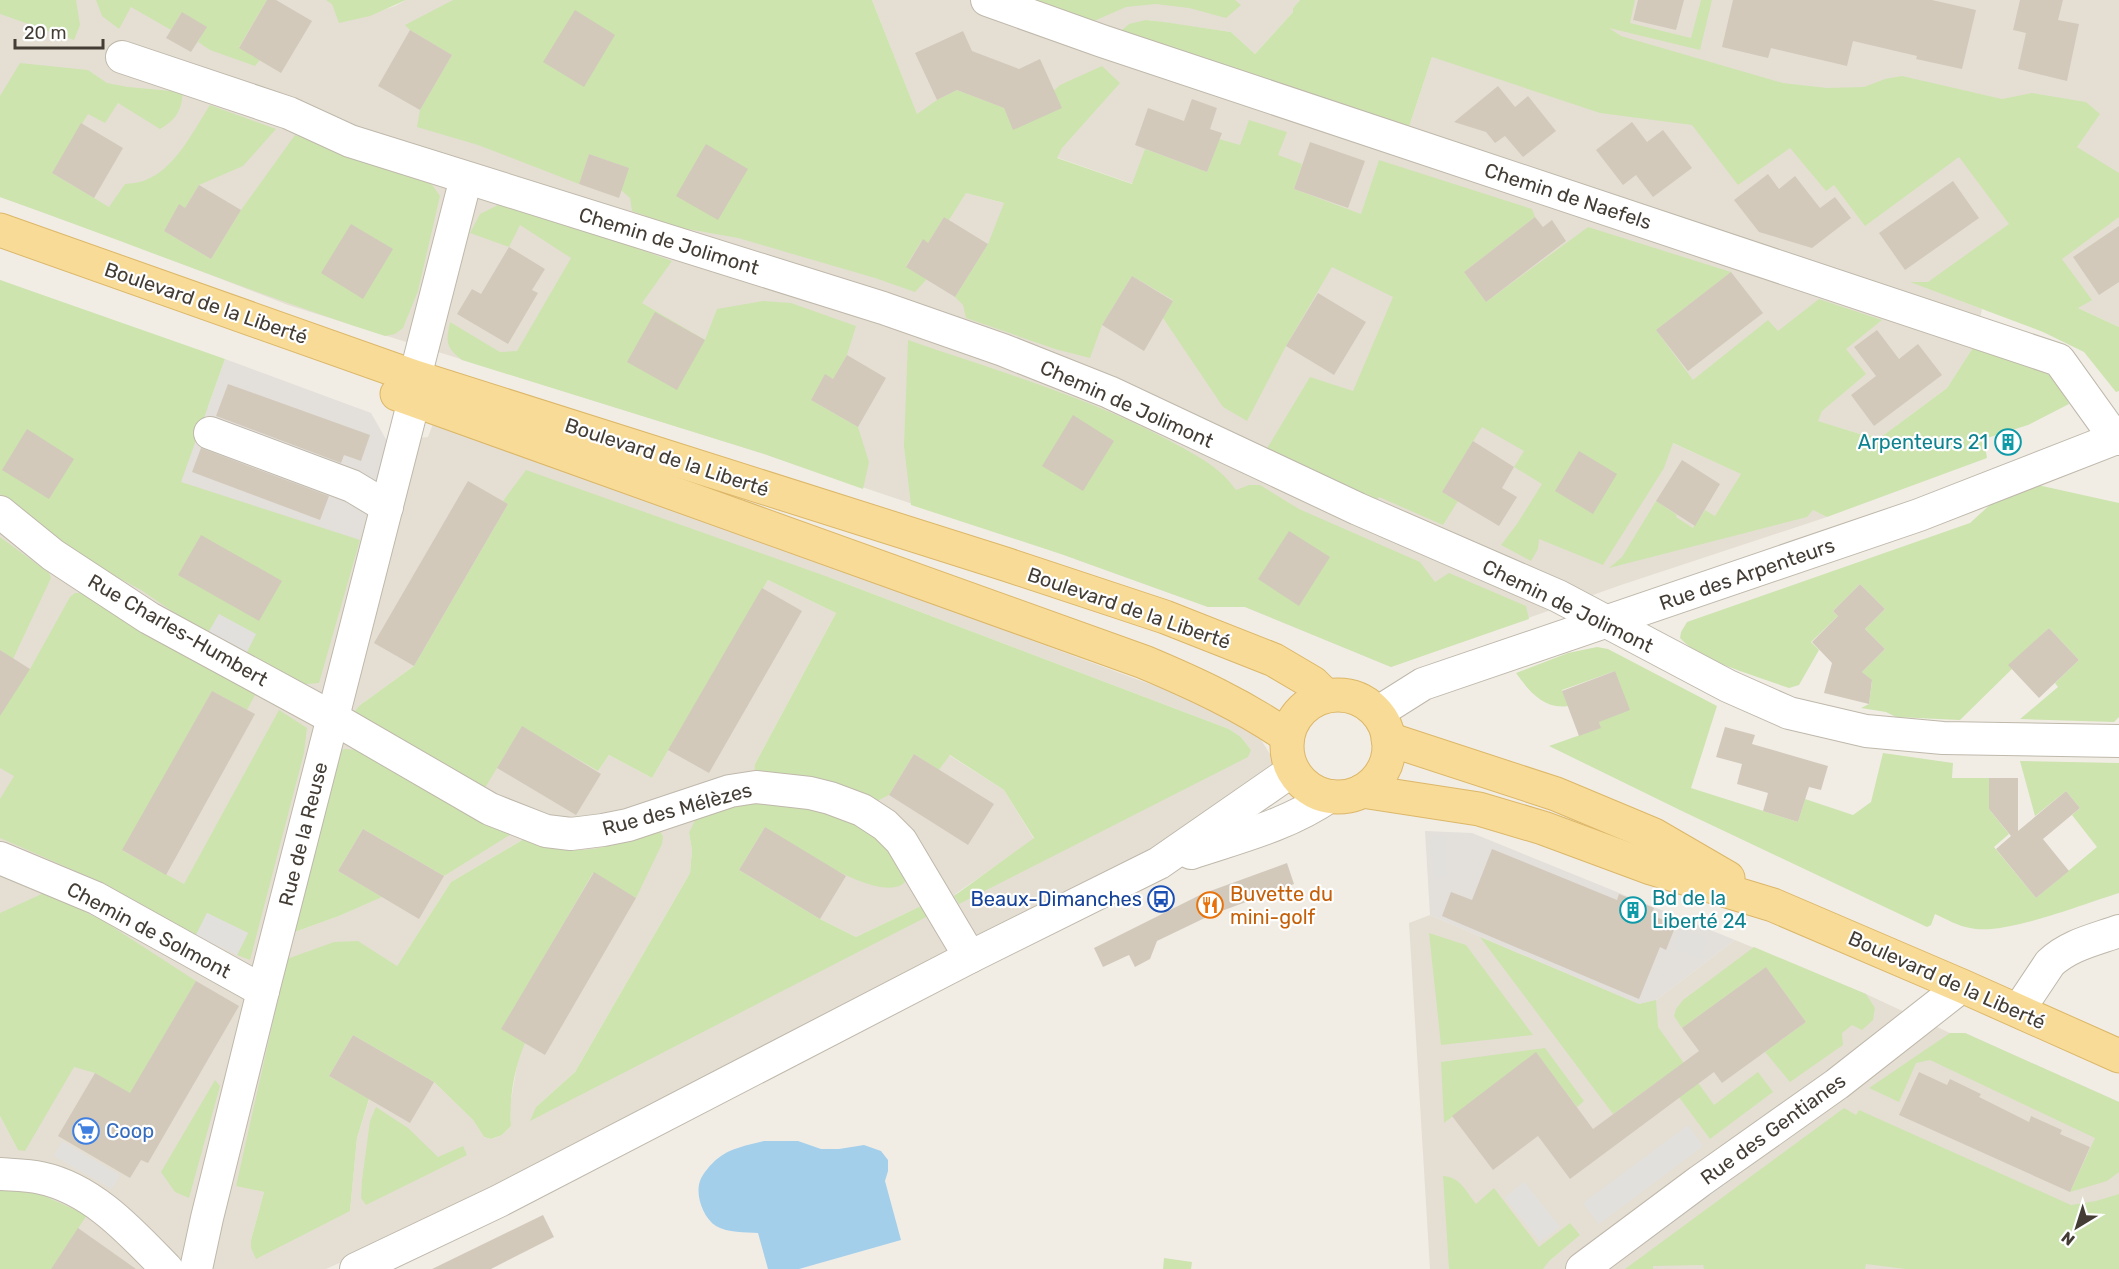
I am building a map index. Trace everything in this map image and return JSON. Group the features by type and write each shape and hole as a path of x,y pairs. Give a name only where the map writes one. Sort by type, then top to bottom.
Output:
{"main road":[{"name":"Boulevard de la Liberté","path":"0,230 1144,662 1201,686 1248,711 1287,736"},
{"name":"Boulevard de la Liberté","path":"0,253 414,388 1005,564 1165,617 1274,660 1313,683 1326,696"},
{"path":"1326,696 1354,697 1366,703 1383,726 1388,754 1383,769 1374,782 1346,794 1316,792 1302,783 1293,770 1287,754 1287,736 1300,710 1312,701 1326,696"},
{"name":"Boulevard de la Liberté","path":"1383,726 1654,835 1773,905"},
{"name":"Boulevard de la Liberté","path":"1346,794 1479,809 1543,828 1651,868 1773,905 2119,1056"}],"street":[{"name":"Chemin de Naefels","path":"987,0 1102,41 2059,360 2118,438"},
{"name":"Chemin de Jolimont","path":"122,57 289,112 350,141 883,308 1003,350 1109,392 1358,509 1558,596 1748,695 1790,713 1866,730 1943,738 2119,741"},
{"name":"Rue de la Reuse","path":"196,1269 209,1207 263,991 387,507 466,177"},
{"path":"210,433 352,486 387,507"},
{"name":"Rue des Arpenteurs","path":"1383,726 1423,684 1919,515 2118,438"},
{"name":"Rue Charles-Humbert","path":"0,512 53,555 149,618 333,718"},
{"name":"Rue des Mélèzes","path":"333,718 490,809 546,831 571,834 628,825 730,791 756,788 786,789 830,798 862,810 885,825 901,841 970,957"},
{"path":"356,1269 499,1202 546,1175 970,957 1159,863 1293,770"},
{"path":"1159,863 1266,828 1346,794"},
{"name":"Chemin de Solmont","path":"0,858 96,898 263,991"},
{"path":"2018,1011 2056,957 2070,947 2119,932"},
{"name":"Rue des Gentianes","path":"1582,1269 1837,1084 1962,986"},
{"path":"0,1174 42,1178 67,1187 91,1200 115,1218 167,1269"}],"shaded area":[{"path":"0,0 350,0 359,18 406,0 571,0 934,184 1120,235 1133,184 1021,145 917,115 872,0 1300,0 1293,8 1293,12 1255,54 1231,32 1146,20 1409,127 1432,57 1498,0 2119,0 2119,327 2078,308 1912,282 1982,309 1974,346 1947,388 1881,437 1860,434 1485,322 1650,433 1751,478 1827,517 1621,585 1391,667 1245,607 1208,607 1061,554 761,453 288,305 128,243 0,197"},
{"path":"0,280 108,319 359,540 387,441 428,437 434,421 1226,712 1258,735 1287,781 482,1199 326,1269 0,1269 0,1116 18,1150 0,980","holes":["504,501 831,578 1229,729 1241,737 1251,750 954,895 1034,839 1004,790 949,755 939,770 914,754 889,795 755,764 836,613 768,580 652,778 609,755 598,771 522,726 497,768 360,705 414,666 508,504","358,750 452,870 444,876 363,829 338,871 381,897 339,916 292,933","855,819 765,827 739,870 820,919 856,937 921,906 536,1107 575,1072 690,873 692,850 689,833","524,839 543,847 582,852 619,844 594,872 501,1029 524,1043 518,1059 510,1106 511,1126 502,1135 491,1139 484,1137 473,1120 434,1082 353,1035 329,1076 369,1100 357,1138 350,1211 251,1240 264,1192 236,1185 397,966 451,882"]},
{"path":"225,359 371,413 387,441 360,540 181,482"},
{"path":"219,614 256,634 245,656 207,635"},
{"path":"1425,831 1472,833 1735,940 1656,1000 1639,1004 1430,915"},
{"path":"1445,834 1447,878 1434,878 1432,835"},
{"path":"207,913 248,933 237,955 196,935"},
{"path":"1430,915 1639,1004 1656,1000 1735,940 1866,994 1950,1033 1965,1033 2119,1102 2119,1269 1430,1269 1409,923"},
{"path":"1681,928 1708,939 1701,959 1673,949"},
{"path":"1688,1125 1703,1146 1599,1224 1583,1203"},
{"path":"1777,1134 1783,1142 1636,1250 1631,1243"},
{"path":"62,1141 120,1175 112,1189 54,1156"},
{"path":"1524,1182 1560,1227 1540,1242 1505,1198"}],"green space":[{"path":"0,0 76,0 80,25 74,40 0,14"},
{"path":"96,0 267,0 239,47 260,60 255,66 210,50 198,42 206,27 182,12 171,30 131,7 119,29 102,16"},
{"path":"326,0 406,0 370,16 339,23 332,4"},
{"path":"453,0 872,0 917,114 957,90 1004,108 1013,129 1060,85 1102,66 1120,83 1062,148 1057,158 1132,184 1145,149 1207,172 1219,139 1240,145 1249,120 1287,132 1278,155 1302,164 1294,189 1361,214 1379,160 1532,209 1535,217 1464,272 1486,302 1588,227 1731,272 1656,330 1693,380 1768,320 1778,331 1819,299 1882,320 1846,349 1866,374 1822,411 1818,421 1860,434 1881,437 1947,388 1974,346 2055,377 2069,404 2028,425 1984,439 1987,458 1827,517 1813,510 1807,517 1609,568 1622,557 1656,501 1693,528 1705,510 1715,516 1741,474 1673,443 1664,468 1603,565 1539,539 1538,549 1531,561 1501,545 1542,484 1514,467 1524,451 1482,427 1442,492 1458,501 1443,525 1379,497 1372,505 1263,455 1310,377 1353,391 1393,297 1332,267 1286,346 1247,421 1223,407 1163,318 1173,300 1132,276 1102,325 1090,358 1055,349 966,318 963,305 955,297 988,244 1004,203 966,193 949,220 944,217 928,243 922,240 906,266 927,279 915,292 738,238 676,227 632,211 630,198 621,190 628,168 589,154 579,184 478,145 417,127 420,110 452,55 405,25"},
{"path":"1037,0 1235,0 1241,5 1226,18 1189,8 1156,4 1126,7 1094,21 1034,3"},
{"path":"1300,0 1635,0 1630,23 1691,38 1701,0 1712,0 1700,50 1609,28 1621,36 1783,83 1827,88 1864,87 1885,79 1902,76 2002,99 2032,93 2086,102 2100,114 2077,147 2119,173 2119,217 2062,259 2092,300 2078,308 2119,327 2119,391 2116,392 2084,352 2043,332 1910,282 1928,282 2009,224 1959,157 1865,226 1834,185 1826,191 1790,148 1738,185 1692,125 1600,113 1432,57 1409,127 1116,35 1129,24 1146,20 1164,22 1231,32 1255,54 1293,12 1293,8"},
{"path":"20,63 88,70 107,83 183,92 177,114 160,129 118,103 105,123 88,114 52,173 109,207 125,184 141,182 154,176 174,159 210,105 276,129 243,166 199,185 185,208 179,205 164,231 211,259 241,210 295,135 424,179 440,196 418,291 403,328 395,334 385,336 240,286 0,197 0,96"},
{"path":"500,204 516,205 672,261 642,303 705,340 717,309 763,301 791,303 856,326 847,355 833,379 825,375 811,400 858,427 869,462 863,489 761,453 462,360 452,351 448,343 450,322 500,352 517,351 571,258 520,225 509,247 470,233 480,214"},
{"path":"0,280 225,359 181,482 360,540 319,683 295,685 245,656 219,614 207,635 141,590 78,556 0,494"},
{"path":"908,340 1108,411 1199,457 1222,474 1236,490 1249,485 1260,485 1299,509 1420,562 1435,582 1449,573 1526,606 1529,619 1391,667 1245,607 1208,607 1061,554 911,505 904,446"},
{"path":"526,470 831,578 1229,729 1241,737 1251,750 1248,757 959,904 954,896 1034,838 1004,790 950,755 939,770 914,754 889,795 873,803 754,776 755,764 836,613 768,580 652,778 609,755 598,771 522,727 483,791 351,716 360,705 414,666 508,504 503,501"},
{"path":"2029,483 2119,503 2119,717 2114,722 2020,719 2058,687 2055,683 2079,660 2049,628 2009,665 2012,669 1960,720 1896,717 1886,712 1861,708 1869,704 1872,681 1862,672 1885,649 1865,629 1885,609 1860,584 1833,611 1838,616 1811,642 1819,650 1799,685 1789,688 1715,661 1701,654 1680,638 1687,622 1970,523 2003,493"},
{"path":"0,537 49,573 51,578 13,659 0,650"},
{"path":"75,593 80,593 256,693 247,710 212,691 123,851 184,884 279,710 307,728 304,753 250,960 237,955 248,933 207,913 196,935 105,884 0,838 0,799 14,776 0,768 0,708 30,669 70,597"},
{"path":"1597,647 1608,649 1717,706 1691,788 1798,822 1805,799 1853,815 1871,802 1883,753 1953,763 1952,778 1989,778 1989,809 2009,834 1994,847 2036,898 2097,847 2072,815 2080,808 2066,791 2035,816 2020,761 2119,763 2119,893 2044,918 2003,927 1970,928 1935,914 1931,925 1927,927 1549,746 1600,728 1599,722 1615,671 1562,690 1568,706 1551,705 1544,702 1526,686 1516,673 1568,653"},
{"path":"344,749 358,750 511,834 444,876 363,829 338,871 382,897 292,933 335,755"},
{"path":"758,800 810,801 855,819 898,853 909,877 903,884 890,888 854,879 812,857 765,827 739,870 820,919 856,937 921,906 936,912 530,1121 536,1107 575,1072 690,873 692,850 689,833 695,820 707,813"},
{"path":"659,829 663,837 662,844 636,898 593,873 502,1029 525,1043 513,1084 511,1126 502,1135 491,1139 484,1137 473,1120 434,1082 353,1035 329,1076 369,1099 357,1138 350,1211 256,1259 251,1248 251,1240 264,1192 236,1186 287,959 334,942 358,941 397,966 451,882 524,839 542,846 560,849 593,849"},
{"path":"46,892 105,922 196,981 130,1094 95,1073 74,1067 25,1151 18,1150 0,1116 0,913"},
{"path":"1429,933 1466,945 1533,1035 1441,1045"},
{"path":"1480,937 1639,1004 1656,1000 1658,1027 1714,1105 1758,1072 1773,1092 1710,1139 1664,1077 1613,1114"},
{"path":"1754,947 1866,994 1875,1008 1873,1020 1862,1030 1852,1025 1842,1033 1843,1045 1790,1082 1765,1052 1806,1022 1766,967 1682,1028 1674,1016 1683,1000"},
{"path":"1950,1033 1965,1033 2119,1102 2119,1172 2107,1181 2070,1192 2095,1138 1930,1060 1916,1063 1899,1102 1869,1088"},
{"path":"1545,1048 1584,1101 1577,1107 1536,1053 1444,1123 1441,1062"},
{"path":"215,1080 220,1086 189,1198 175,1192 161,1172"},
{"path":"376,1107 408,1128 438,1157 463,1146 467,1155 366,1205 361,1198 362,1180 370,1121"},
{"path":"1844,1108 1856,1115 1859,1110 2071,1205 2119,1194 2119,1269 1906,1269 1866,1264 1865,1269 1704,1269 1703,1265 1625,1269"},
{"path":"1443,1176 1458,1182 1476,1204 1494,1188 1539,1247 1570,1223 1580,1235 1549,1261 1543,1269 1449,1269"},
{"path":"0,1187 42,1195 87,1215 51,1269 0,1269"},
{"path":"1164,1258 1192,1262 1191,1269 1163,1269"}],"water":[{"path":"764,1141 798,1141 821,1149 864,1145 881,1151 888,1160 885,1181 901,1240 799,1269 768,1269 758,1233 731,1231 716,1226 707,1218 699,1199 701,1178 717,1159 733,1150"}],"building":[{"path":"267,0 276,0 312,21 281,73 239,48"},
{"path":"1638,0 1684,0 1676,30 1633,20"},
{"path":"1733,0 1932,0 1976,10 1962,69 1853,41 1847,66 1771,48 1768,58 1722,47"},
{"path":"2020,0 2063,0 2058,20 2079,24 2067,81 2018,69 2026,33 2013,30"},
{"path":"575,10 615,35 584,87 543,62"},
{"path":"182,12 207,27 191,52 166,38"},
{"path":"410,30 452,55 420,110 378,86"},
{"path":"963,31 972,51 1019,69 1040,59 1062,108 1013,130 1004,108 957,90 937,100 915,53"},
{"path":"1498,86 1515,107 1528,96 1556,131 1523,157 1505,136 1495,143 1486,132 1454,122"},
{"path":"1192,99 1217,108 1210,129 1222,133 1207,172 1135,145 1148,108 1184,121"},
{"path":"1632,122 1647,142 1663,130 1692,168 1653,197 1636,175 1623,185 1596,150"},
{"path":"81,123 123,148 94,198 52,173"},
{"path":"1310,142 1365,161 1348,208 1294,189"},
{"path":"706,144 748,169 718,220 676,196"},
{"path":"589,154 629,168 619,198 579,184"},
{"path":"1768,174 1779,189 1795,176 1820,208 1835,197 1851,218 1812,248 1759,232 1734,200"},
{"path":"1953,181 1979,218 1905,270 1879,233"},
{"path":"199,185 241,210 211,259 164,231 179,204 185,208"},
{"path":"944,217 988,244 955,297 906,267 923,239 928,243"},
{"path":"1535,217 1543,227 1552,220 1566,241 1486,302 1464,272"},
{"path":"351,224 393,249 363,299 321,273"},
{"path":"2119,226 2119,282 2099,295 2073,257"},
{"path":"509,247 545,269 532,290 538,293 508,344 457,314 472,289 481,294"},
{"path":"1731,272 1763,313 1688,371 1656,330"},
{"path":"1132,276 1173,301 1144,351 1102,325"},
{"path":"1318,293 1366,322 1334,375 1286,346"},
{"path":"655,312 705,340 677,390 627,362"},
{"path":"1877,330 1899,359 1918,344 1942,375 1874,426 1851,395 1876,376 1854,347"},
{"path":"847,355 886,378 858,427 811,400 825,374 833,379"},
{"path":"228,384 370,435 361,461 344,455 341,463 216,416"},
{"path":"1073,415 1114,441 1083,491 1042,466"},
{"path":"27,429 74,459 49,499 2,470"},
{"path":"1473,441 1514,467 1502,488 1517,497 1499,526 1442,492"},
{"path":"201,448 329,496 320,520 192,472"},
{"path":"1579,451 1617,474 1593,514 1555,491"},
{"path":"1682,460 1720,484 1695,526 1656,501"},
{"path":"468,481 508,504 414,666 374,643"},
{"path":"1289,531 1330,557 1299,606 1258,579"},
{"path":"201,535 282,581 259,621 178,575"},
{"path":"1860,584 1885,609 1865,629 1885,649 1862,672 1872,680 1869,704 1824,693 1832,663 1812,642 1838,616 1833,611"},
{"path":"762,588 802,611 709,773 668,750"},
{"path":"2049,628 2079,660 2039,698 2008,665"},
{"path":"0,650 30,669 0,716"},
{"path":"1615,671 1630,710 1599,722 1601,728 1579,736 1562,691"},
{"path":"212,691 255,714 166,875 122,850"},
{"path":"522,726 601,774 576,815 497,768"},
{"path":"1725,727 1755,735 1752,744 1828,766 1821,790 1809,787 1798,822 1763,811 1768,793 1737,784 1742,764 1716,757"},
{"path":"914,754 994,804 968,845 889,795"},
{"path":"1989,778 2018,778 2018,831 2066,791 2080,808 2043,839 2069,871 2036,898 1996,849 2011,836 1989,809"},
{"path":"765,827 846,876 820,919 739,870"},
{"path":"363,829 444,876 419,919 338,871"},
{"path":"1492,849 1617,900 1619,894 1654,908 1651,915 1676,925 1666,950 1660,947 1639,999 1442,916 1451,892 1472,900"},
{"name":"Buvette du mini-golf","path":"1287,863 1294,884 1211,915 1157,941 1150,959 1135,967 1129,955 1103,967 1094,948 1202,894"},
{"path":"594,872 636,898 545,1055 501,1029"},
{"path":"1766,967 1806,1022 1722,1083 1714,1072 1570,1179 1538,1136 1493,1170 1452,1116 1536,1052 1593,1129 1699,1051 1682,1028"},
{"path":"196,981 239,1006 148,1163 141,1160 130,1178 58,1136 95,1073 130,1093"},
{"path":"353,1035 434,1082 410,1123 329,1076"},
{"path":"1919,1072 1947,1085 1950,1079 1981,1094 1979,1097 2029,1122 2031,1116 2062,1130 2060,1134 2090,1147 2070,1192 1899,1115"},
{"path":"543,1215 554,1237 491,1269 432,1269"},
{"path":"78,1228 136,1269 51,1269"}],"place":[{"name":"Arpenteurs 21","path":"2008,442"},
{"name":"Beaux-Dimanches","path":"1161,899"},
{"name":"Buvette du mini-golf","path":"1210,905"},
{"name":"Bd de la Liberté 24","path":"1633,910"},
{"name":"Coop","path":"86,1131"}]}
